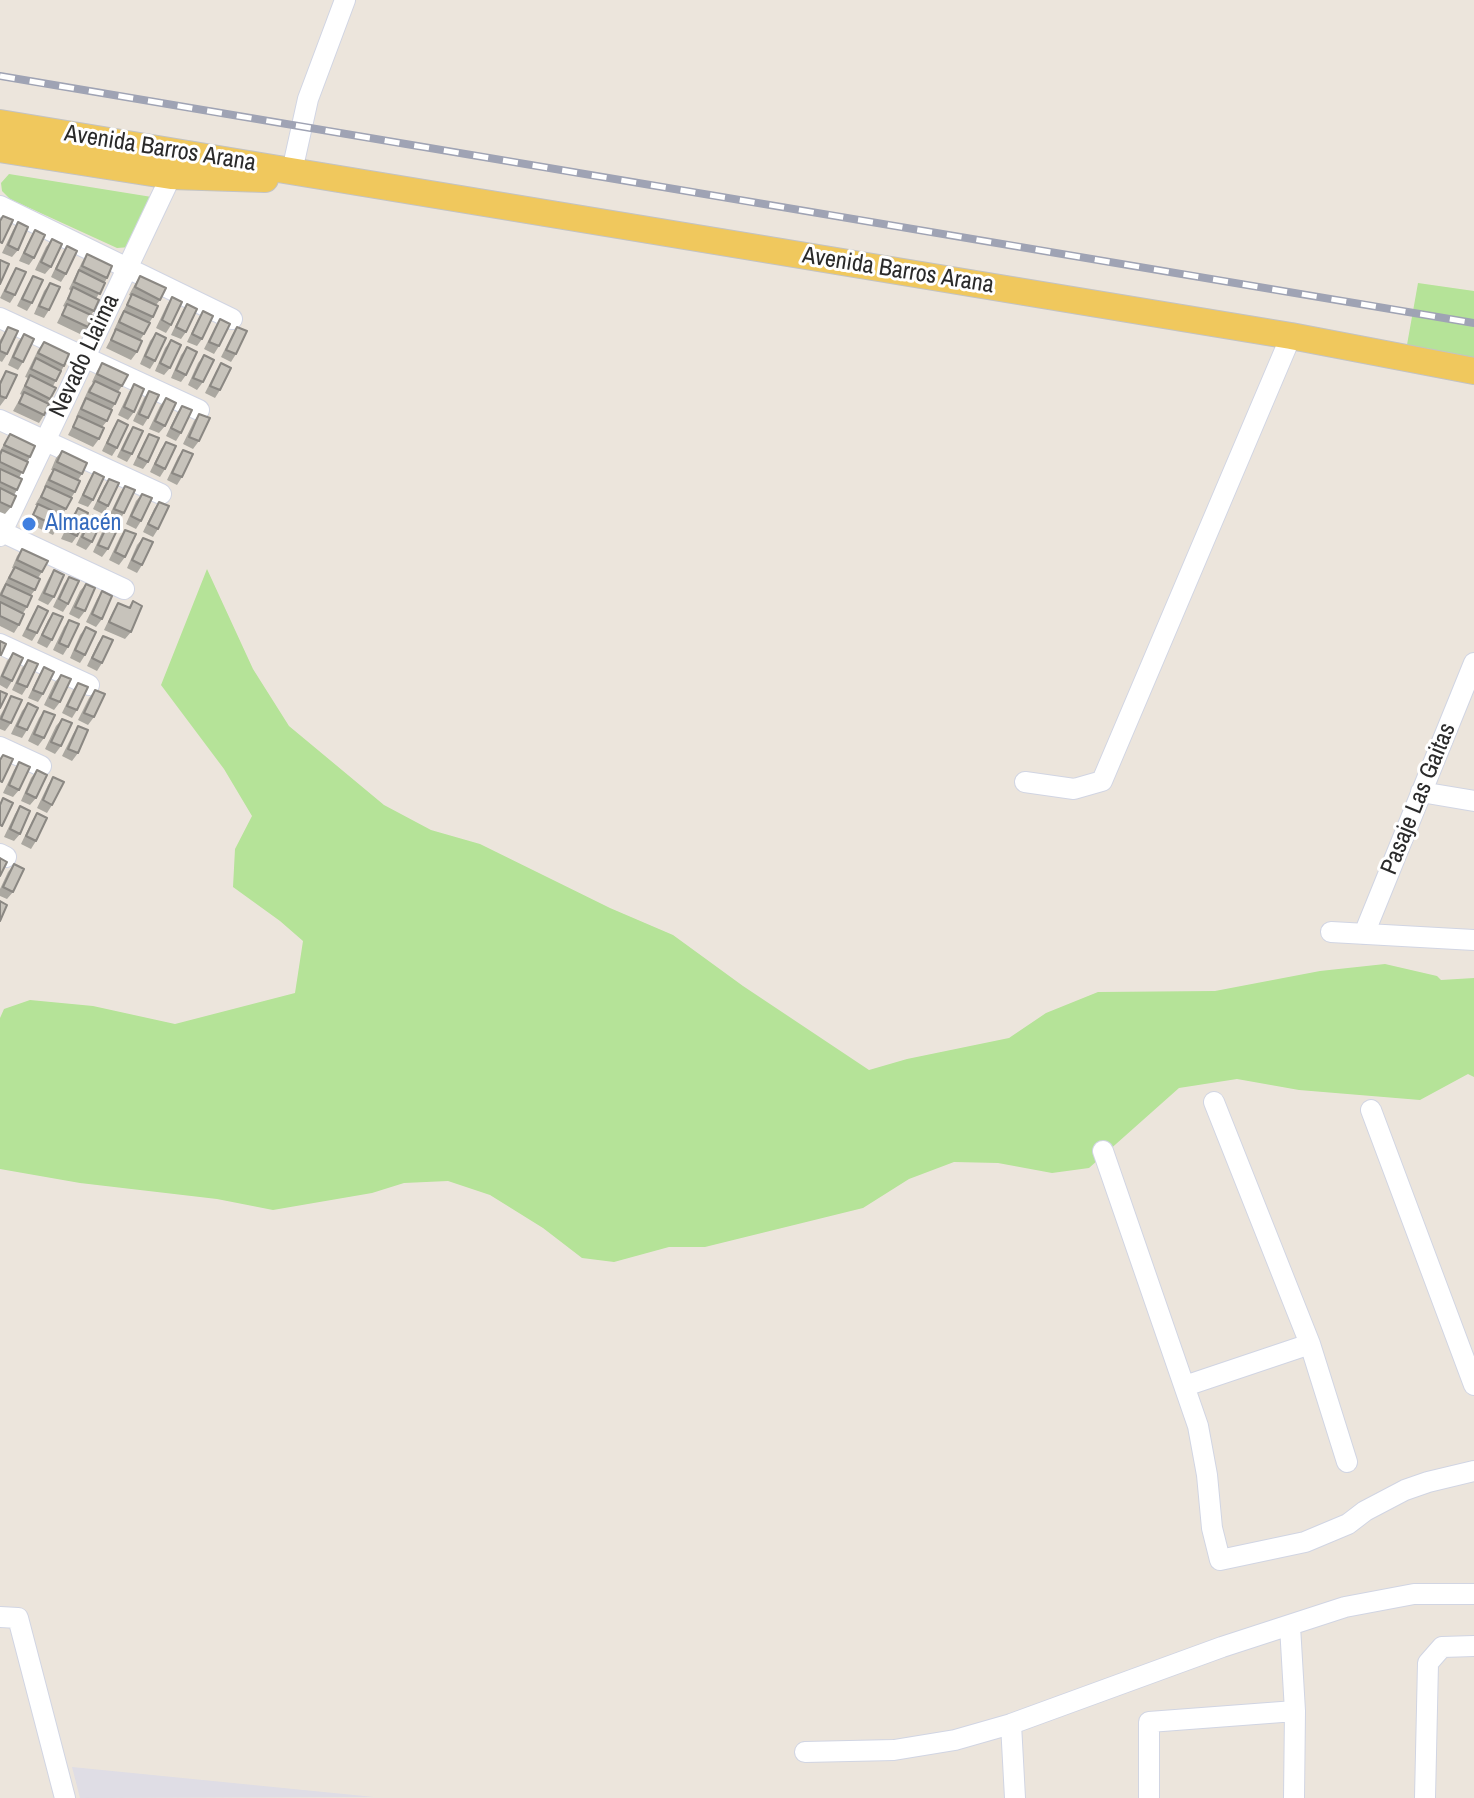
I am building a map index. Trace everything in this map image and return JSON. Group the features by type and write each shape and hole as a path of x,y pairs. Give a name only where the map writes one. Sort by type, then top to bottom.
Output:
{"main road":[{"name":"Avenida Barros Arana","path":"6,128 320,175 1291,336 1474,371"},
{"name":"Avenida Barros Arana","path":"0,149 171,176 249,180 320,175"},
{"path":"171,176 180,165 200,156"}],"street":[{"path":"292,171 308,99 345,0"},
{"name":"Nevado Llaima","path":"1,533 171,176"},
{"path":"0,206 232,319"},
{"path":"0,318 199,410"},
{"path":"1025,782 1074,789 1102,781 1291,336"},
{"path":"0,420 161,494"},
{"path":"1,533 124,589"},
{"path":"0,644 89,685"},
{"name":"Pasaje Las Gaitas","path":"1364,934 1421,792 1464,712 1474,663"},
{"path":"0,747 41,766"},
{"path":"1421,792 1474,801"},
{"path":"1331,932 1474,940"},
{"path":"1214,1102 1310,1344 1347,1462"},
{"path":"1371,1110 1474,1385"},
{"path":"1103,1151 1185,1386 1203,1451 1212,1528 1220,1560 1305,1542 1348,1524 1405,1490 1474,1471"},
{"path":"1185,1386 1310,1344"},
{"path":"805,1752 894,1750 955,1740 1011,1724 1222,1647 1345,1607 1388,1596 1474,1594"},
{"path":"0,1617 18,1618 65,1798"},
{"path":"1290,1626 1295,1711 1294,1798"},
{"path":"1425,1798 1428,1663 1442,1647 1474,1646"},
{"path":"1149,1798 1149,1722 1295,1711"},
{"path":"1011,1724 1015,1798"}],"shaded area":[{"path":"72,1767 374,1797 80,1798"}],"green space":[{"path":"9,174 158,198 131,247 117,248 10,199 2,191 1,183"},
{"path":"1418,283 1474,291 1474,367 1405,356"},
{"path":"207,569 253,669 289,726 384,805 431,830 480,844 610,908 673,935 869,1070 1009,1038 1046,1013 1098,992 1215,991 1320,971 1385,964 1437,976 1441,980 1474,978 1474,1077 1468,1074 1420,1100 1299,1090 1237,1079 1179,1088 1089,1168 1052,1173 998,1163 954,1162 909,1179 863,1208 705,1247 669,1247 614,1262 582,1258 543,1228 490,1195 448,1181 404,1183 372,1193 273,1210 217,1199 80,1183 0,1169 0,1018 4,1009 30,1000 93,1006 175,1024 295,993 303,941 233,887 235,849 252,816 224,769 161,685"}],"building":[{"path":"3,216 13,220 2,243 0,221"},
{"path":"18,222 28,227 18,250 8,245"},
{"path":"35,230 45,235 34,258 24,253"},
{"path":"52,239 62,244 51,267 41,262"},
{"path":"67,246 77,251 66,274 56,269"},
{"path":"87,254 112,266 107,278 82,266"},
{"path":"0,260 9,264 0,284"},
{"path":"16,268 26,272 15,295 5,291"},
{"path":"79,270 105,283 100,294 74,282"},
{"path":"33,276 43,280 32,303 22,299"},
{"path":"140,276 166,288 160,300 135,287"},
{"path":"50,283 60,287 49,310 39,306"},
{"path":"73,287 99,300 94,311 68,299"},
{"path":"132,294 158,306 153,317 127,305"},
{"path":"172,297 182,302 171,325 162,320"},
{"path":"67,304 93,316 88,327 62,315"},
{"path":"187,304 197,309 186,332 176,327"},
{"path":"124,311 150,323 144,334 119,322"},
{"path":"203,311 213,316 202,339 192,334"},
{"path":"220,319 230,324 219,346 209,342"},
{"path":"8,327 18,331 7,354 0,351 0,344"},
{"path":"237,327 247,331 236,354 226,350"},
{"path":"116,329 142,341 137,352 111,340"},
{"path":"156,333 166,338 155,361 145,356"},
{"path":"24,334 34,339 23,362 13,357"},
{"path":"171,340 181,345 170,368 160,363"},
{"path":"44,342 69,354 64,366 38,353"},
{"path":"187,347 197,352 186,375 176,370"},
{"path":"204,355 214,360 203,382 193,378"},
{"path":"36,358 61,371 56,381 31,369"},
{"path":"102,363 128,375 122,386 97,374"},
{"path":"221,363 231,368 220,390 210,386"},
{"path":"6,371 17,375 6,398 0,396 0,384"},
{"path":"30,375 56,388 50,399 25,386"},
{"path":"95,381 120,393 115,404 89,392"},
{"path":"134,384 144,389 134,412 124,407"},
{"path":"149,391 159,395 148,418 139,414"},
{"path":"24,392 49,404 44,415 19,403"},
{"path":"86,398 112,410 107,421 81,409"},
{"path":"166,398 176,403 165,426 155,421"},
{"path":"182,406 192,410 181,433 171,428"},
{"path":"199,414 210,418 199,441 189,437"},
{"path":"78,416 104,428 99,439 73,427"},
{"path":"118,420 128,425 117,448 107,443"},
{"path":"133,427 143,431 132,454 122,450"},
{"path":"10,434 35,446 30,457 4,445"},
{"path":"149,434 159,438 148,462 138,457"},
{"path":"166,442 176,446 165,469 155,464"},
{"path":"2,450 28,462 23,473 0,462"},
{"path":"183,450 193,454 182,477 172,473"},
{"path":"62,451 87,463 82,474 57,462"},
{"path":"0,469 22,479 17,490 0,482"},
{"path":"54,469 80,481 75,492 49,480"},
{"path":"94,472 104,477 93,500 83,495"},
{"path":"109,479 119,483 108,506 98,501"},
{"path":"46,486 72,498 66,509 41,497"},
{"path":"125,486 135,490 124,513 114,509"},
{"path":"0,488 16,496 11,507 0,502"},
{"path":"142,494 152,498 141,521 131,516"},
{"path":"159,502 169,506 158,529 148,524"},
{"path":"38,504 64,516 58,527 33,515"},
{"path":"78,508 88,513 77,536 67,531"},
{"path":"93,515 103,519 92,542 82,537"},
{"path":"109,522 119,526 108,549 98,545"},
{"path":"125,530 136,534 125,557 115,552"},
{"path":"143,538 153,542 142,565 132,560"},
{"path":"22,549 48,561 42,572 17,560"},
{"path":"15,567 40,579 35,590 9,578"},
{"path":"54,570 64,575 54,597 44,593"},
{"path":"69,577 79,581 68,604 59,599"},
{"path":"6,584 32,596 27,607 1,595"},
{"path":"86,584 95,588 85,611 75,607"},
{"path":"102,591 112,596 102,619 92,614"},
{"path":"133,601 142,606 131,632 109,622 118,603 130,608"},
{"path":"0,602 24,614 19,625 0,616"},
{"path":"38,606 48,611 37,633 27,629"},
{"path":"53,613 63,617 52,640 42,635"},
{"path":"69,620 79,624 68,647 59,643"},
{"path":"86,627 96,632 85,655 75,650"},
{"path":"103,636 113,640 102,663 92,658"},
{"path":"0,641 6,644 1,655 0,655"},
{"path":"13,653 23,658 12,681 2,676"},
{"path":"28,660 38,664 27,687 17,683"},
{"path":"44,667 54,672 43,694 33,690"},
{"path":"61,675 71,679 60,702 50,698"},
{"path":"78,683 88,687 77,710 67,706"},
{"path":"95,690 105,694 94,717 84,713"},
{"path":"0,691 7,694 0,708"},
{"path":"11,696 22,700 11,723 1,719"},
{"path":"28,703 38,708 27,730 17,726"},
{"path":"44,711 55,715 44,738 34,734"},
{"path":"62,719 72,723 61,746 51,742"},
{"path":"78,726 88,730 78,753 68,749"},
{"path":"3,755 13,759 2,782 0,760"},
{"path":"19,762 30,767 19,790 9,785"},
{"path":"37,770 47,775 36,798 26,793"},
{"path":"53,777 64,782 52,805 43,800"},
{"path":"3,798 13,803 2,826 0,805"},
{"path":"20,806 30,811 20,834 10,829"},
{"path":"37,813 47,818 36,841 26,836"},
{"path":"0,858 7,862 0,876"},
{"path":"14,864 24,869 13,892 3,887"},
{"path":"0,901 7,905 0,921"}],"railway":[{"path":"0,76 1474,323"}],"place":[{"name":"Almacén","path":"29,524"}]}
